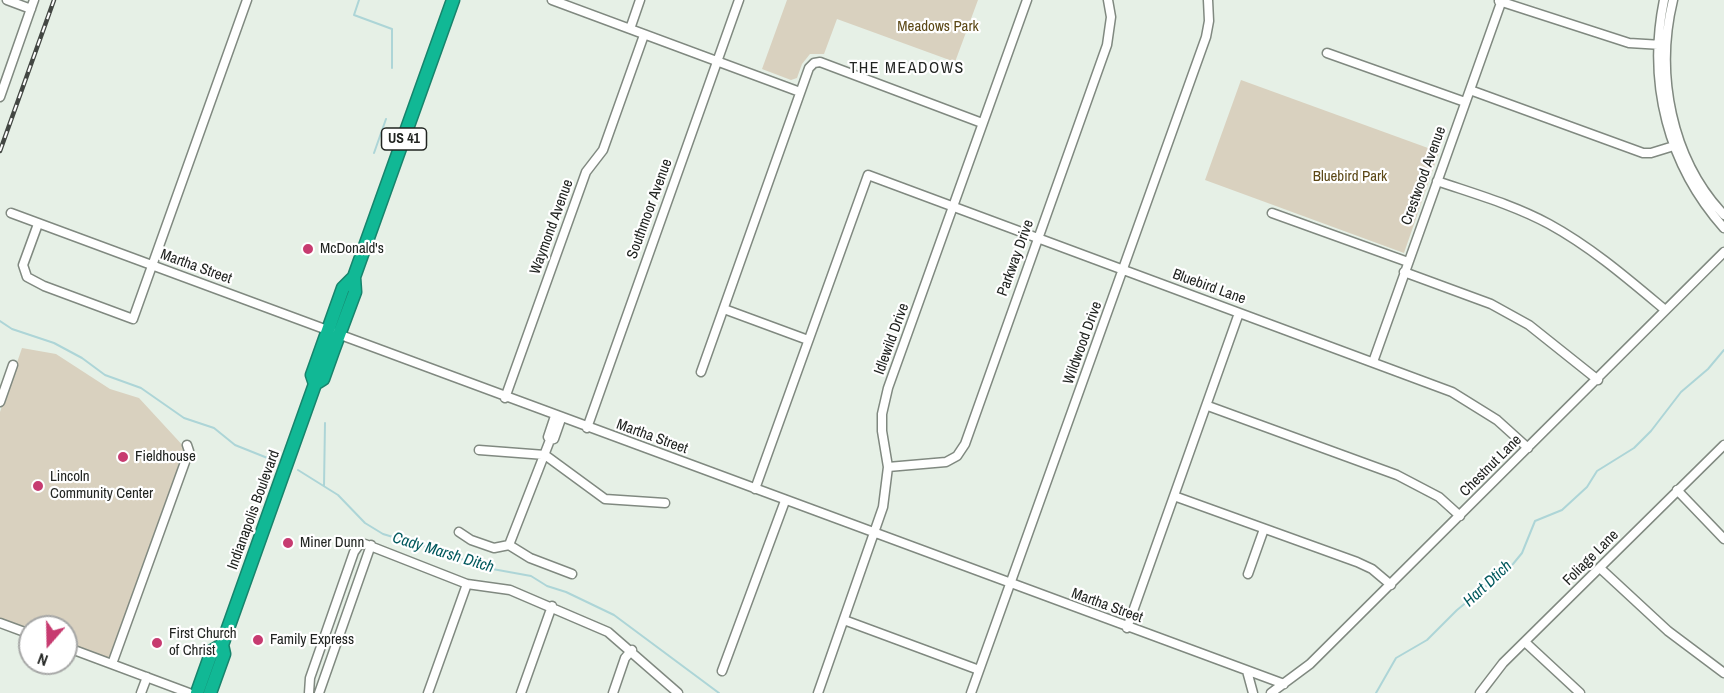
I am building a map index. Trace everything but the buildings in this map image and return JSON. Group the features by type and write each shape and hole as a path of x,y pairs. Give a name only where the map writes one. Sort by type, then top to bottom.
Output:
{"highway":[{"name":"Indianapolis Boulevard","path":"210,693 224,654 222,645 315,384 323,379 343,288 354,277 453,0"},
{"name":"Indianapolis Boulevard","path":"197,693 212,651 222,645"}],"street":[{"path":"0,97 33,4 7,0"},
{"path":"38,224 22,265 23,270 34,281 133,319 247,0"},
{"path":"552,0 800,92"},
{"path":"630,29 640,0"},
{"name":"Southmoor Avenue","path":"587,428 739,0"},
{"name":"Idlewild Drive","path":"818,693 884,507 888,467 882,430 888,388 1027,0"},
{"name":"Parkway Drive","path":"888,467 946,462 957,456 965,444 1107,45 1111,17 1108,0"},
{"name":"Wildwood Drive","path":"971,693 1206,37 1209,21 1208,0"},
{"path":"1664,0 1661,45 1677,145 1690,182 1724,228"},
{"path":"1661,45 1673,0"},
{"path":"1500,1 1629,43 1661,45"},
{"name":"Crestwood Avenue","path":"1373,363 1500,1"},
{"name":"Waymond Avenue","path":"505,398 586,172 603,150 644,35"},
{"path":"1327,53 1465,102"},
{"path":"701,372 800,92 809,68 814,63 820,62 982,123"},
{"path":"1470,90 1642,153 1677,145"},
{"path":"1677,145 1724,215"},
{"name":"Bluebird Lane","path":"808,340 868,175 1452,392 1497,420 1528,448"},
{"path":"1437,181 1507,205 1547,223 1610,263 1664,309"},
{"name":"Martha Street","path":"11,213 558,418 1284,684"},
{"path":"1272,213 1408,262"},
{"name":"Chestnut Lane","path":"1271,693 1310,664 1598,380 1664,309 1724,252"},
{"path":"1404,272 1491,304 1529,325 1598,380"},
{"path":"724,309 808,340 755,489"},
{"path":"1127,628 1208,406 1239,313"},
{"path":"0,402 13,365"},
{"path":"1208,406 1397,475 1439,497 1460,516"},
{"path":"509,545 550,440 554,439 558,418"},
{"path":"112,664 189,451 187,445"},
{"name":"Foliage Lane","path":"1480,693 1503,663 1601,569 1724,445"},
{"path":"479,450 545,455 605,499 665,503"},
{"path":"1677,490 1724,539"},
{"path":"1174,496 1357,562 1372,569 1391,585"},
{"path":"722,671 785,501"},
{"path":"1248,574 1264,529"},
{"path":"459,532 471,540 494,548 509,545 530,558 572,574"},
{"path":"309,693 310,678 354,552 359,545 371,545 467,584 510,590 552,606 608,632 632,650 678,693"},
{"path":"319,693 371,545"},
{"path":"1601,569 1668,631 1724,673"},
{"path":"428,693 467,584"},
{"path":"521,693 552,606"},
{"path":"844,620 979,670"},
{"path":"0,623 18,630"},
{"path":"1525,642 1580,693"},
{"path":"613,693 626,658 632,650"},
{"path":"78,651 189,693"},
{"path":"1247,671 1253,693"},
{"path":"141,693 147,677"}],"green space":[{"name":"Meadows Park","path":"787,0 978,0 955,62 837,19 824,54 810,54 802,64 797,78 791,80 762,69"},
{"name":"Bluebird Park","path":"1241,80 1439,152 1404,253 1205,180"},
{"path":"22,348 56,354 110,389 139,398 186,449 111,661 78,649 78,615 18,615 18,626 0,619 0,412"}],"waterway":[{"path":"359,0 354,15 392,29 392,68"},
{"path":"374,153 386,119"},
{"name":"Cady Marsh Ditch","path":"0,321 12,329 54,343 82,358 105,375 141,388 184,418 214,428 235,445 275,461"},
{"name":"Hart Dtich","path":"1376,693 1396,658 1427,640 1457,610 1513,564 1522,553 1535,521 1562,510 1587,487 1597,471 1634,448 1651,431 1681,392 1708,369 1724,350"},
{"path":"324,486 325,423"},
{"name":"Cady Marsh Ditch","path":"298,470 338,495 365,523 383,534 453,555 476,566 531,576 547,586 566,592 614,615 719,693"}],"railway":[{"path":"0,151 54,0"}],"place":[{"name":"McDonald's","path":"308,249"},
{"name":"Fieldhouse","path":"123,457"},
{"name":"Lincoln Community Center","path":"38,486"},
{"name":"Miner Dunn","path":"288,543"},
{"name":"Family Express","path":"258,640"},
{"name":"First Church of Christ","path":"157,643"}],"district":[{"name":"THE MEADOWS","path":"907,69"}]}
